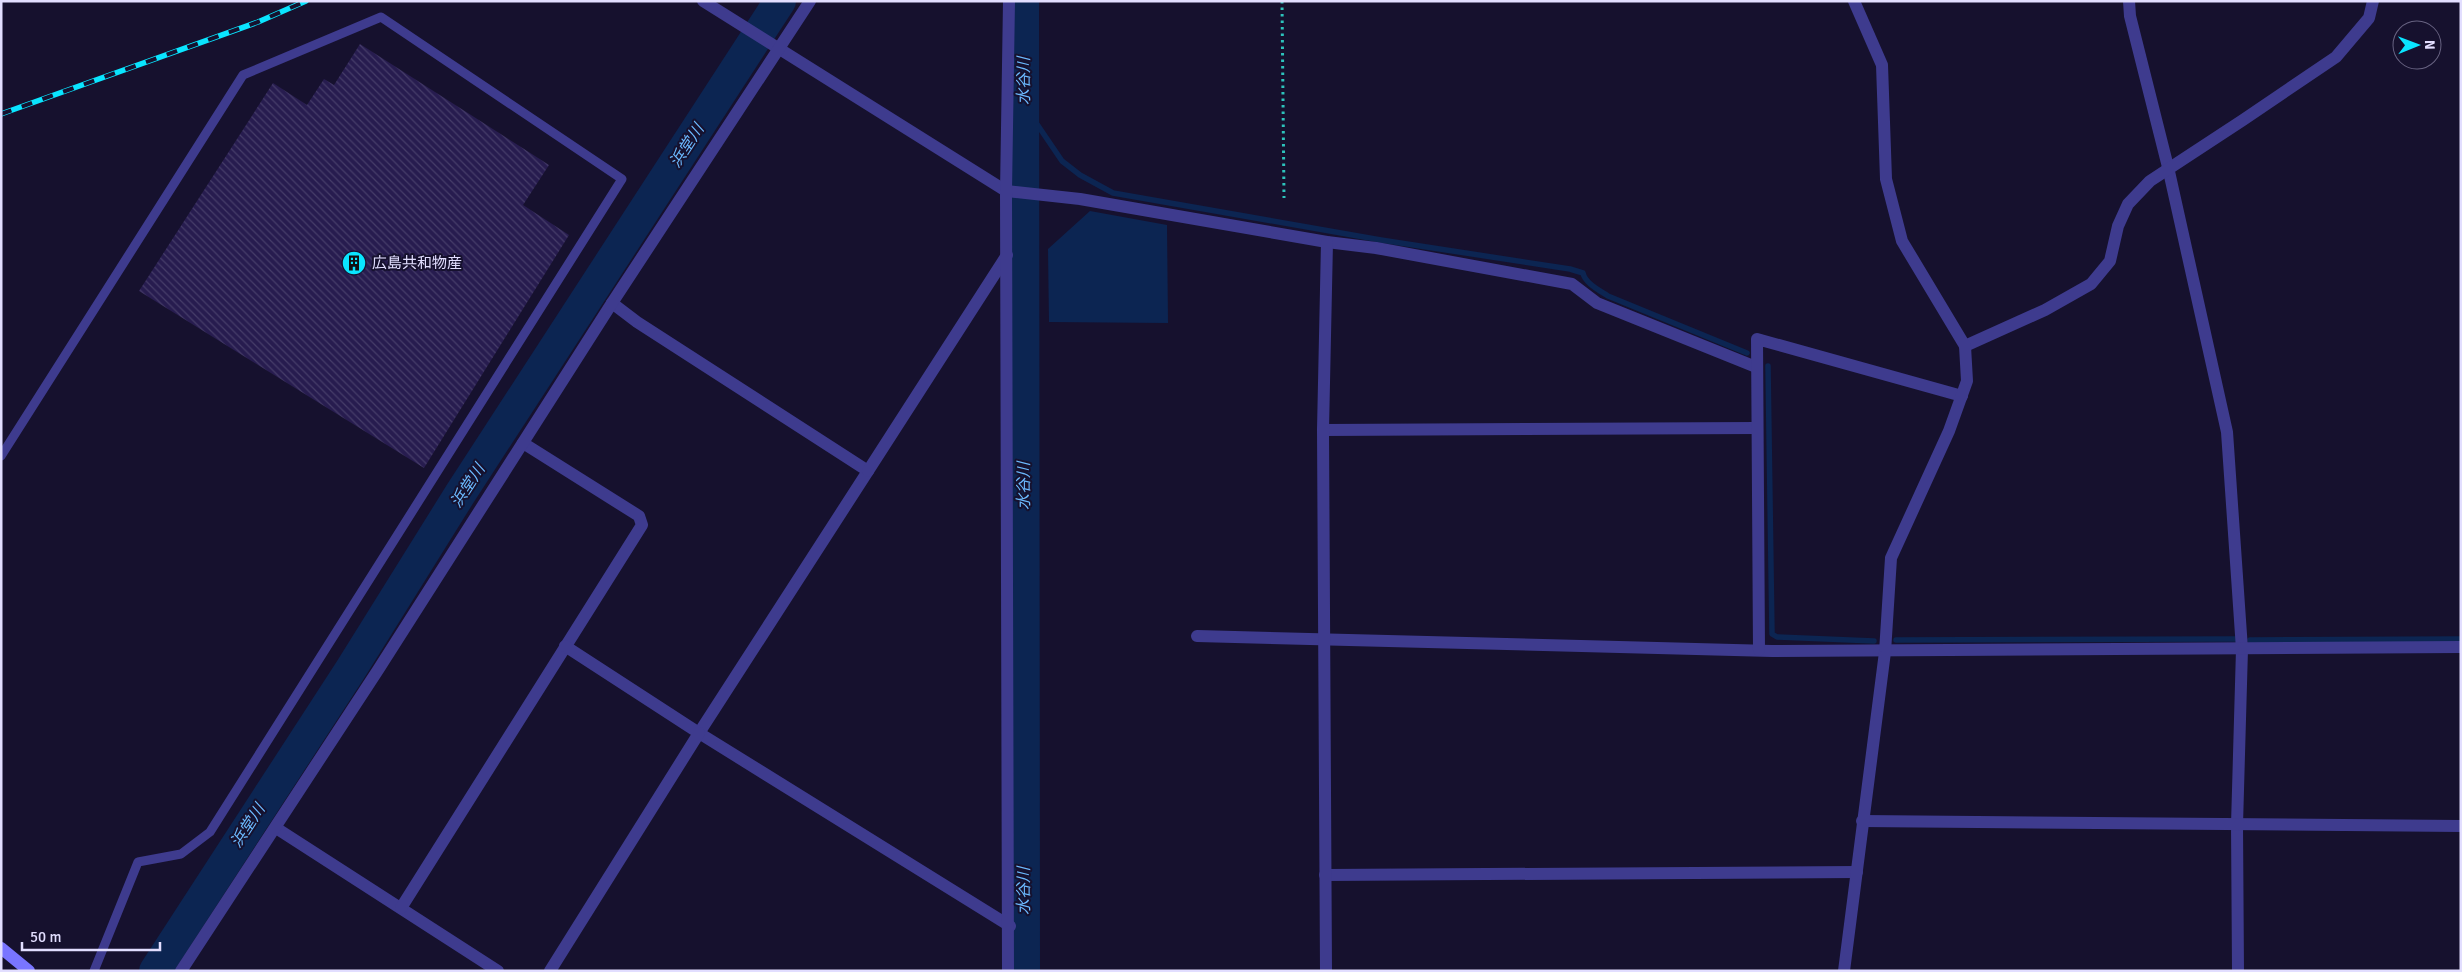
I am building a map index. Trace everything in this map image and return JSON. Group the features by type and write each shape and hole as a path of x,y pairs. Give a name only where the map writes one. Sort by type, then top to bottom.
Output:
{"main road":[{"path":"1,948 30,971"}],"street":[{"path":"703,1 1010,192 1080,198 1327,242 1376,248 1572,284 1597,303 1756,367"},
{"path":"181,971 276,828 775,47 810,1"},
{"path":"1008,1 1010,192 1007,255 1010,926 1008,971"},
{"path":"1844,971 1885,652 1890,558 1949,431 1967,381 1965,346 1902,241 1886,179 1882,65 1854,1"},
{"path":"2129,1 2130,16 2168,167 2227,432 2242,649 2237,824 2238,971"},
{"path":"1965,346 2045,310 2091,284 2110,261 2118,226 2128,204 2150,181 2168,167 2244,120 2336,57 2369,18 2373,1"},
{"path":"1326,971 1323,430 1327,242"},
{"path":"550,971 699,733 1007,255"},
{"path":"612,303 637,322 868,470"},
{"path":"1759,650 1757,339 1962,396"},
{"path":"1323,430 1757,428"},
{"path":"401,908 642,525 639,516 523,443"},
{"path":"1197,636 1885,652 2461,647"},
{"path":"565,646 699,733 1010,926"},
{"path":"1862,821 2461,826"},
{"path":"276,828 498,971"},
{"path":"1325,874 1856,872"}],"lane":[{"path":"1,456 243,75 381,17 622,179 210,832 180,854 138,862 94,971"}],"path":[{"path":"1282,1 1284,198"}],"water":[{"path":"1090,211 1167,225 1168,323 1049,322 1048,249"}],"building":[{"name":"広島共和物産","path":"360,44 549,165 523,205 569,235 424,468 139,291 273,83 307,105 324,79 334,85"}],"waterway":[{"name":"浜堂川","path":"155,971 351,669 460,494 780,1"},
{"name":"水谷川","path":"1023,1 1024,971"},
{"path":"1024,105 1062,161 1080,175 1113,193 1381,240 1570,269 1583,273 1589,283 1608,296 1747,353"},
{"path":"1768,366 1772,634 1777,637 1874,641"},
{"path":"1896,640 2237,639"},
{"path":"2250,640 2461,639"}],"railway":[{"path":"1,114 258,22 306,1"}],"place":[{"name":"広島共和物産","path":"354,263"}]}
